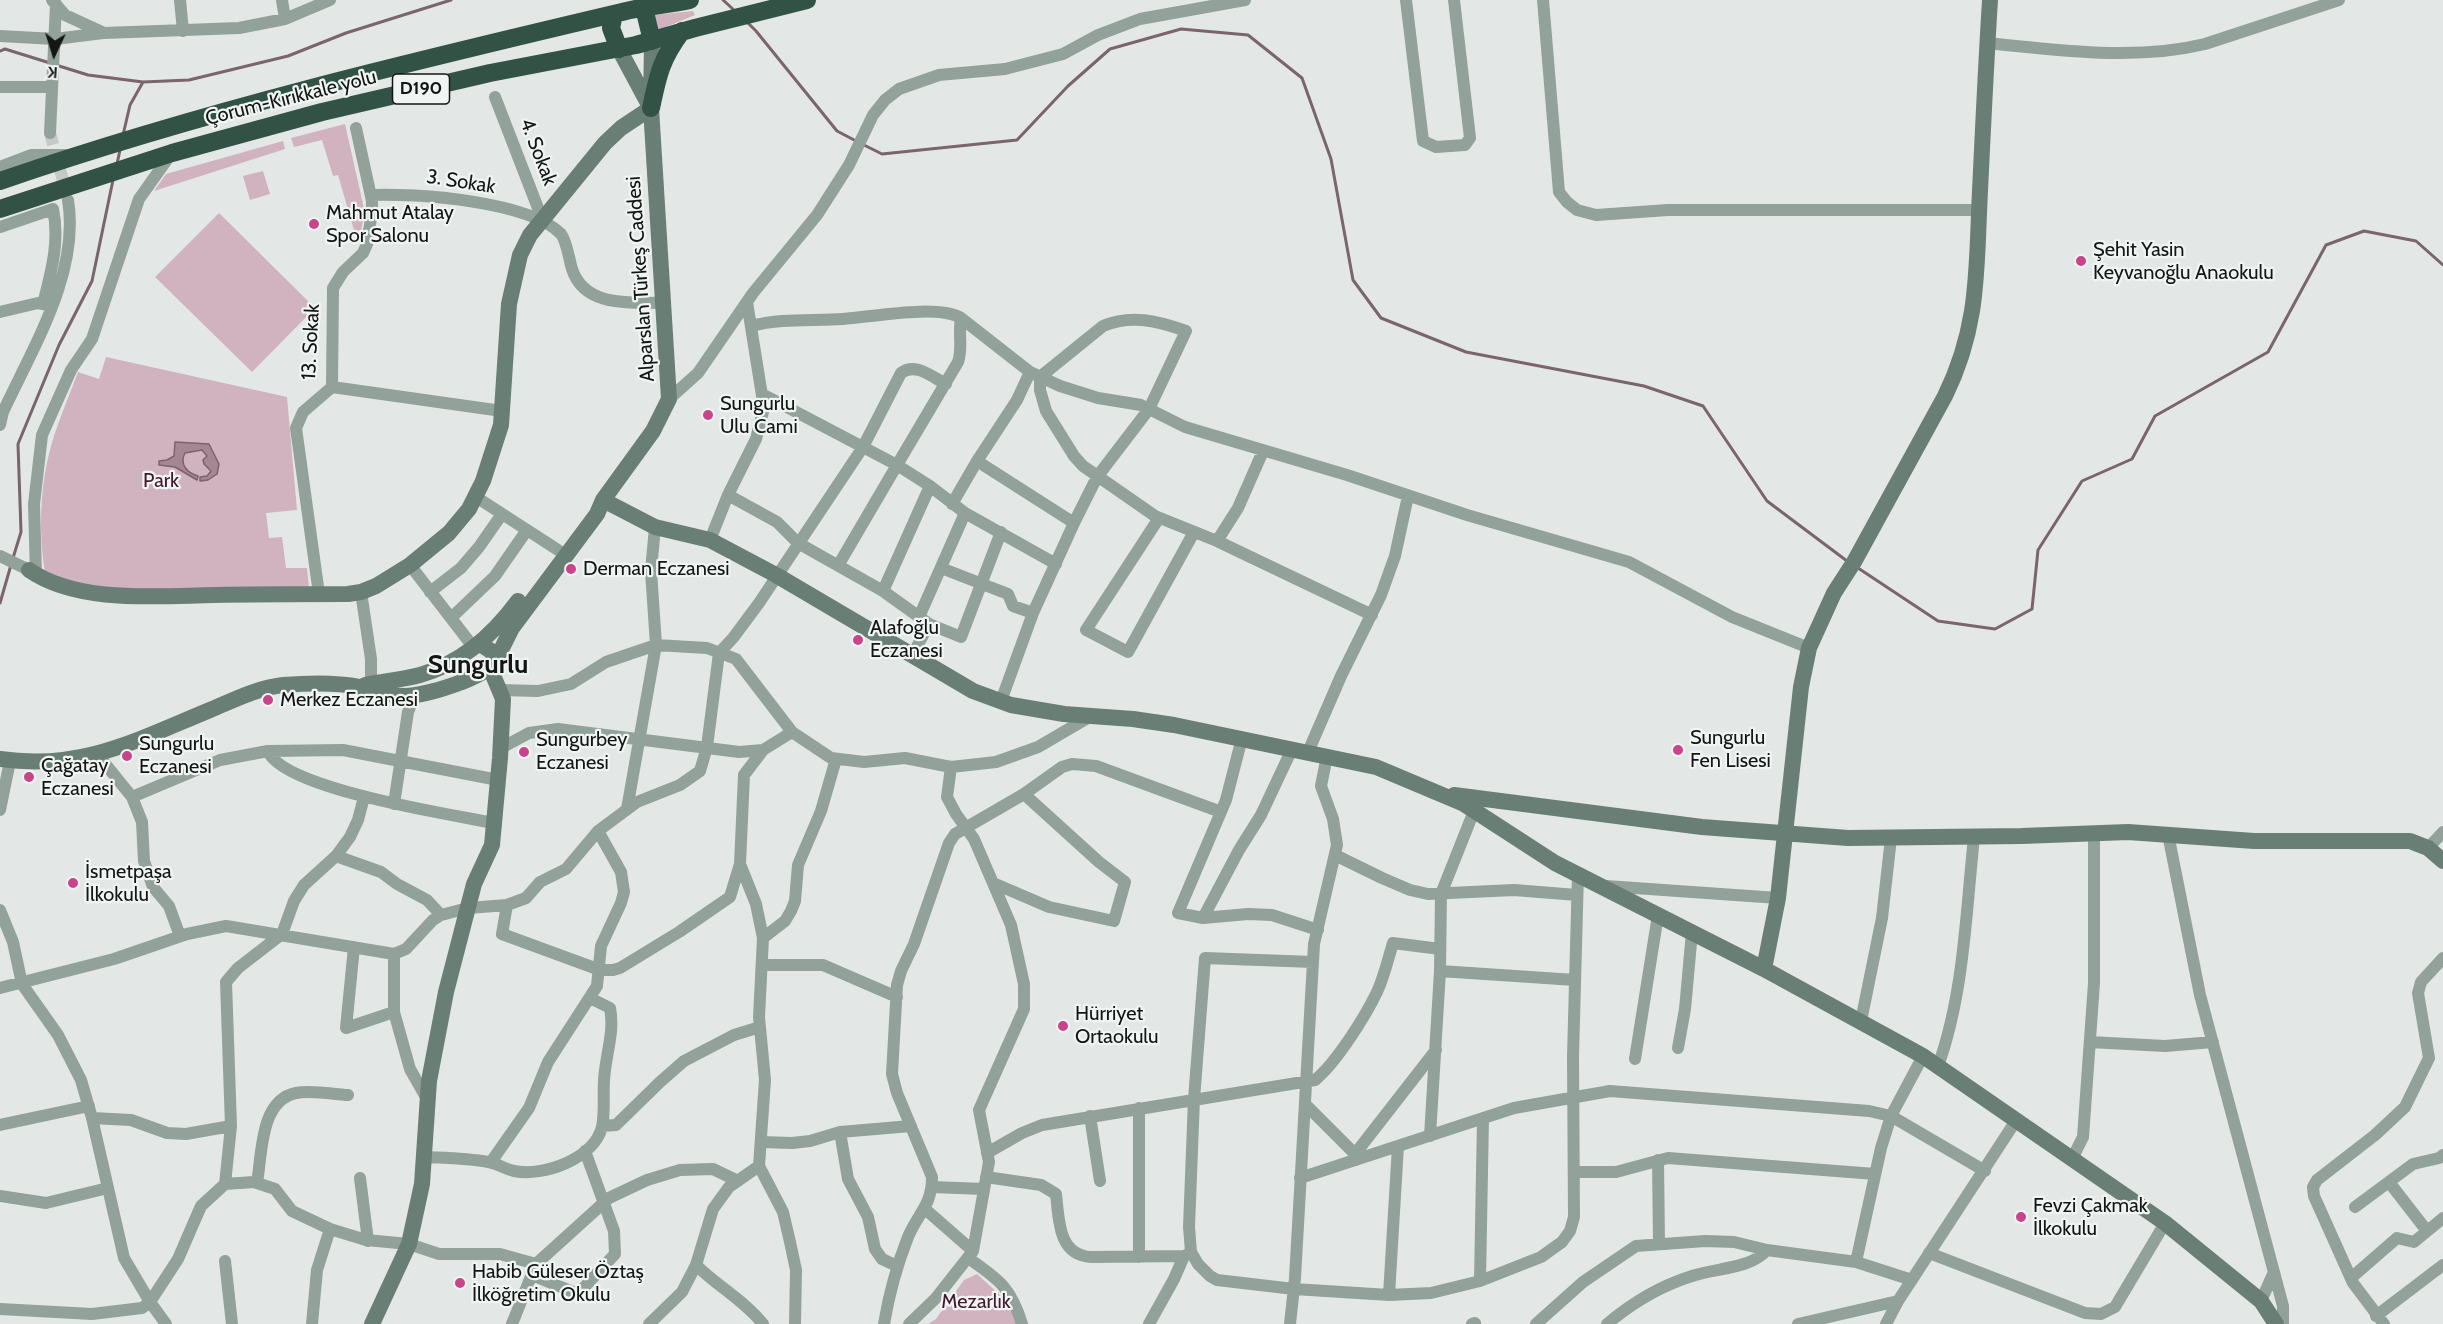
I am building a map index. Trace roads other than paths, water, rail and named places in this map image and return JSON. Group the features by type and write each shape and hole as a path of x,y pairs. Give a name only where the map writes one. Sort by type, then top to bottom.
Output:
{"highway":[{"name":"Çorum-Kırıkkale yolu","path":"0,181 148,134 285,96 620,8 644,8 689,0"},
{"name":"Çorum-Kırıkkale yolu","path":"0,209 172,153 383,98 536,64 619,49 807,0"},
{"path":"619,49 611,28 620,8"},
{"path":"644,8 652,41"},
{"path":"651,108 661,64 666,53 689,29"}],"street":[{"path":"180,0 183,31"},
{"path":"282,0 285,19"},
{"path":"0,36 55,39 104,33 239,28 285,19 330,0"},
{"path":"669,399 698,373 747,302 817,215 849,165 866,128 885,100 899,89 939,75 1005,69 1063,54 1098,35 1140,19 1245,0"},
{"path":"1406,0 1423,141 1436,147 1465,145 1470,138 1454,0"},
{"path":"1543,0 1559,192 1577,210 1596,215 1668,210 1979,210"},
{"path":"1764,969 1778,898 1801,687 1809,648 1834,593 1854,562 1945,396 1964,351 1974,304 1990,0"},
{"path":"1988,43 2099,52 2186,48 2205,44 2339,0"},
{"path":"54,2 65,15 104,33"},
{"path":"50,133 55,39 54,2"},
{"name":"Alparslan Türkeş Caddesi","path":"493,664 512,628 653,431 669,399 651,108 652,41"},
{"path":"3,557 33,573 75,589 134,596 361,592 391,578 410,565 461,520 476,497 498,438 512,286 525,245 605,143 621,128 651,108 619,49"},
{"path":"0,87 51,84"},
{"name":"4. Sokak","path":"495,97 543,221"},
{"name":"13. Sokak","path":"319,594 296,428 303,412 332,387 333,288 337,279 363,253 367,244 372,212 371,195 356,128"},
{"path":"0,166 31,155 85,153"},
{"path":"33,573 34,504 42,435 71,370 92,339 139,198 172,153"},
{"name":"3. Sokak","path":"371,195 411,194 443,197 496,207 543,221"},
{"path":"0,425 3,412 48,305 70,241 72,222 68,200"},
{"path":"0,227 53,209 57,238 48,305"},
{"path":"543,221 562,236 575,278 588,291 610,301 663,303"},
{"path":"710,540 728,495 756,439 764,408 747,302"},
{"path":"0,312 48,305"},
{"path":"751,326 791,319 840,319 893,314 943,313 961,318 1035,374 1060,386 1098,398 1141,405 1185,427 1629,562 1732,617 1809,648"},
{"path":"838,564 960,357 961,318"},
{"path":"952,504 976,461 1035,374 1103,326 1114,322 1127,319 1166,324 1186,331 1149,410 1097,477 1033,613 1001,701"},
{"path":"0,988 114,958 180,936 226,926 394,954 406,949 433,920 441,915 468,908 507,905 526,898 540,882 566,869 598,831 627,809 637,802 680,785 700,771 707,747 719,653 752,612 863,447 901,373 904,370 916,368 946,384"},
{"path":"1035,374 1047,411 1074,456 1097,477 1159,518 1217,541 1372,615"},
{"path":"332,387 502,411"},
{"path":"762,394 897,465 930,486 964,513 1056,564"},
{"path":"1217,541 1238,508 1263,451"},
{"path":"976,461 1074,523"},
{"path":"883,591 930,486"},
{"path":"728,495 777,522 798,543 883,591 924,621 961,637 1001,532"},
{"path":"1203,918 1239,850 1300,750 1372,615 1392,565 1408,496"},
{"path":"476,497 558,550"},
{"path":"600,507 649,524 710,540 776,575 973,691 1001,701 1064,714 1132,719 1242,738 1376,767 1474,811 1555,863 1764,969 1923,1056 2165,1223 2261,1301 2276,1324"},
{"name":"Alparslan Türkeş Caddesi","path":"365,685 417,676 442,667 471,649 509,613 588,509 600,507"},
{"path":"912,656 940,568 964,513"},
{"path":"430,592 461,568 502,514"},
{"path":"1159,518 1086,630 1128,652 1194,532"},
{"path":"627,809 656,645 649,524"},
{"path":"450,618 495,576 527,530"},
{"path":"410,565 471,649"},
{"path":"940,568 1008,594 1013,606 1033,613"},
{"path":"361,592 371,659 365,685"},
{"path":"500,690 538,691 571,684 606,662 656,645 707,648 736,659 792,732 831,758 864,762 905,758 951,768 996,762 1038,747 1092,716"},
{"path":"372,1324 408,1244 422,1184 429,1081 446,992 474,884 492,845 503,699 491,651 471,649"},
{"path":"470,679 460,670 471,649"},
{"path":"0,810 5,760 49,762 98,755 258,690 311,684 365,685 393,695 414,695 470,679 493,664"},
{"path":"394,804 408,712 417,676"},
{"path":"501,748 529,733 558,729 739,752 764,750"},
{"path":"507,905 502,934 600,970 620,968 730,897 740,864 744,775 764,750 792,732"},
{"path":"1242,738 1221,812 1178,913 1203,918 1232,914 1263,914 1281,917 1318,930"},
{"path":"132,797 220,760 268,751 343,750 498,780"},
{"path":"268,751 273,760 339,790 394,804 494,823"},
{"path":"98,755 132,797 142,822 144,861 153,887 169,906 180,936"},
{"path":"1290,1324 1313,962 1337,845 1333,819 1322,786 1327,756"},
{"path":"763,938 785,921 792,911 798,865 821,811 836,759"},
{"path":"884,1324 897,1266 909,1234 930,1200 932,1187 932,1177 897,1093 892,1074 897,997 901,971 914,944 955,834 1024,794 1062,767 1072,764 1096,766 1221,812"},
{"path":"909,1324 936,1298 970,1255 989,1162 980,1110 1024,1009 1024,984 1011,925 974,839 947,797 951,768"},
{"path":"1433,792 1495,802 1786,835 1891,838 2128,832 2254,842 2410,841 2428,848 2443,861"},
{"path":"993,884 1049,907 1114,921 1125,882 1099,862 1024,794"},
{"path":"225,1184 231,1126 226,982 238,968 282,934 294,901 304,885 336,856 355,829 364,797"},
{"path":"1430,1136 1440,971 1441,894 1474,811"},
{"path":"491,1162 529,1108 548,1062 597,986 601,946 624,892 621,872 598,831"},
{"path":"2428,848 2443,832"},
{"path":"2072,1159 2083,1137 2094,983 2094,833"},
{"path":"2168,834 2200,995 2283,1306 2283,1324"},
{"path":"1938,1066 1958,985 1974,837"},
{"path":"1861,1021 1882,918 1891,838"},
{"path":"1335,855 1410,890 1428,894 1514,890 1577,895"},
{"path":"336,856 381,872 397,884 427,900 441,915"},
{"path":"740,864 756,904 763,938 760,1027 765,1080 759,1166 783,1212 796,1270 795,1324"},
{"path":"932,1187 985,1183 1041,1185 1056,1194 1061,1236 1068,1247 1077,1254 1091,1257 1139,1257 1188,1254 1217,1280 1294,1289 1389,1295 1431,1293 1480,1281 1541,1257 1562,1242 1570,1231 1574,1217 1578,874"},
{"path":"1601,886 1778,898"},
{"path":"0,909 13,942 22,984 58,1035 81,1080 91,1112 124,1258 166,1324"},
{"path":"1635,1059 1658,915"},
{"path":"1677,1048 1685,1009 1692,932"},
{"path":"987,1153 1022,1133 1042,1125 1307,1082 1319,1077 1359,1024 1377,991 1393,943 1440,949"},
{"path":"354,947 346,1028 393,1012"},
{"path":"394,954 393,1012 411,1069 428,1100"},
{"path":"1149,1324 1188,1254 1194,1099 1205,958 1313,962"},
{"path":"2443,958 2421,982 2418,993 2429,1058 2405,1107 2375,1135 2317,1180 2313,1186 2313,1196 2351,1278 2380,1320 2443,1265"},
{"path":"763,965 824,965 897,997"},
{"path":"1440,971 1575,980"},
{"path":"424,1157 491,1162 515,1172 539,1171 577,1158 597,1138 602,1126 604,1077 611,1037 611,1013 608,1005 590,998"},
{"path":"602,1126 616,1125 684,1061 734,1035 760,1027"},
{"path":"2090,1042 2164,1046 2213,1042"},
{"path":"1356,1157 1436,1050"},
{"path":"1856,1262 1881,1148 1891,1116 1923,1056"},
{"path":"1300,1178 1356,1157 1398,1146 1514,1108 1610,1091 1869,1111 1891,1116 1984,1171"},
{"path":"257,1183 267,1123 272,1110 280,1100 301,1092 348,1095"},
{"path":"1305,1104 1356,1157"},
{"path":"1139,1108 1139,1257"},
{"path":"0,1125 91,1112 131,1120 167,1133 186,1134 231,1126"},
{"path":"1090,1116 1100,1181"},
{"path":"1480,1281 1483,1118"},
{"path":"1886,1324 1898,1300 2017,1119"},
{"path":"761,1143 810,1141 840,1132 911,1126"},
{"path":"840,1132 848,1179 868,1217 875,1248 882,1259 897,1266"},
{"path":"1389,1295 1398,1146"},
{"path":"0,1309 92,1314 142,1308 150,1302 178,1259 201,1206 225,1184 257,1183 275,1189 292,1211 330,1229 368,1240 408,1244 439,1254 500,1254 578,1294 615,1254 614,1231 585,1150"},
{"path":"2355,1207 2413,1164 2443,1155"},
{"path":"1574,1172 1616,1172 1658,1160 1690,1159 1875,1174"},
{"path":"1658,1160 1659,1244"},
{"path":"649,1324 682,1292 696,1265 713,1209 729,1187 759,1166"},
{"path":"512,1324 534,1270 604,1203 647,1180 680,1170 712,1169 738,1181"},
{"path":"360,1178 368,1240"},
{"path":"2389,1182 2427,1231"},
{"path":"0,1196 46,1203 108,1188"},
{"path":"925,1209 1006,1288 1016,1305 1022,1324"},
{"path":"2351,1278 2397,1238 2414,1242 2443,1218"},
{"path":"1929,1253 2085,1313 2101,1314 2115,1308 2165,1223"},
{"path":"312,1324 317,1270 330,1229"},
{"path":"1536,1324 1583,1282 1636,1246 1734,1242 1767,1250 1856,1262 1912,1280"},
{"path":"1606,1324 1628,1306 1661,1288 1692,1276 1747,1262 1762,1256 1767,1250"},
{"path":"225,1261 232,1324"},
{"path":"696,1265 709,1279 757,1316 763,1324"},
{"path":"2261,1301 2274,1272"},
{"path":"1798,1324 1898,1300"},
{"path":"785,1324 795,1310"}],"waterway":[{"path":"56,65 88,75 143,82 189,80 288,56 346,33 451,0"},
{"path":"723,0 735,11"},
{"path":"746,21 837,131 856,141"},
{"path":"862,144 882,154 1017,140 1068,86 1110,49 1181,29 1248,35 1302,78 1331,159 1353,280 1381,318 1466,352 1644,386 1703,406 1767,501 1847,561"},
{"path":"0,51 5,49 50,63"},
{"path":"123,135 130,105 143,82"},
{"path":"117,164 120,150"},
{"path":"13,558 21,532 18,444 59,345 92,281 113,180"},
{"path":"1858,568 1938,621 1995,629 2032,609 2038,550 2082,481 2132,459 2155,416 2268,352 2326,245 2364,231 2416,241 2443,265"},
{"path":"0,603 11,565"}],"tunnel":[{"path":"50,133 67,195"}],"place":[{"name":"Mahmut Atalay Spor Salonu","path":"314,224"},
{"name":"Şehit Yasin Keyvanoğlu Anaokulu","path":"2081,261"},
{"name":"Sungurlu Ulu Cami","path":"708,415"},
{"name":"Derman Eczanesi","path":"571,569"},
{"name":"Alafoğlu Eczanesi","path":"858,640"},
{"name":"Merkez Eczanesi","path":"268,700"},
{"name":"Sungurlu Fen Lisesi","path":"1678,750"},
{"name":"Sungurbey Eczanesi","path":"524,752"},
{"name":"Sungurlu Eczanesi","path":"127,756"},
{"name":"Çağatay Eczanesi","path":"29,777"},
{"name":"İsmetpaşa İlkokulu","path":"73,883"},
{"name":"Hürriyet Ortaokulu","path":"1063,1026"},
{"name":"Fevzi Çakmak İlkokulu","path":"2021,1217"},
{"name":"Habib Güleser Öztaş İlköğretim Okulu","path":"460,1283"}],"district":[{"name":"Sungurlu","path":"478,665"}],"park label":[{"name":"Park","path":"161,481"},
{"name":"Mezarlık","path":"976,1302"}]}
